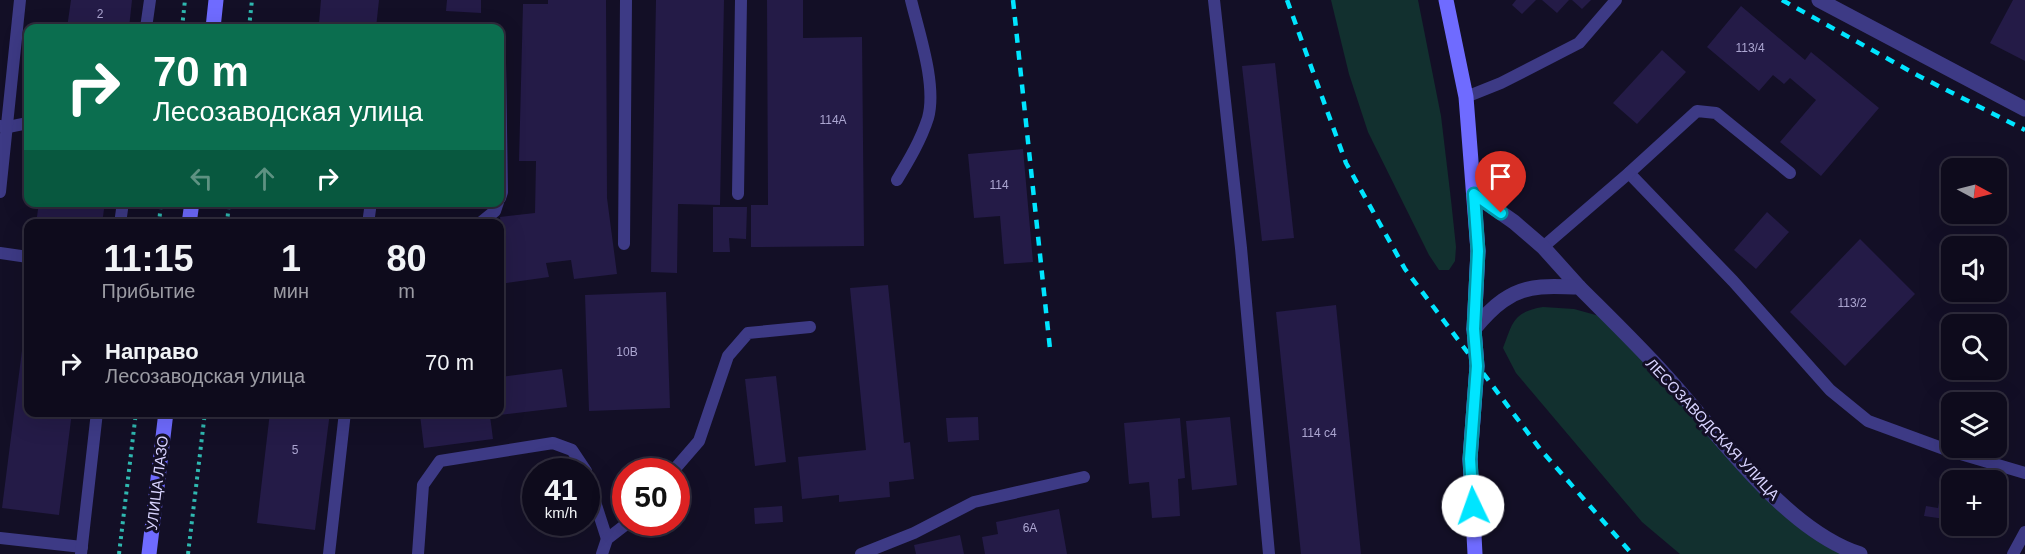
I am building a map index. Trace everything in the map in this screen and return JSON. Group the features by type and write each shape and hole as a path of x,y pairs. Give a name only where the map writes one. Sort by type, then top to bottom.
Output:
{"main road":[{"path":"213,24 216,0"},
{"path":"1446,0 1466,97 1478,251 1474,329 1477,366 1470,459 1475,554"},
{"name":"УЛИЦА ЛАЗО","path":"149,554 165,417"}],"street":[{"path":"1819,0 2025,110"},
{"name":"ЛЕСОЗАВОДСКАЯ УЛИЦА","path":"1474,194 1514,222 1543,247 1665,375 1760,483 1810,529 1860,554"},
{"path":"1474,329 1491,308 1521,289 1542,286 1579,287"}],"lane":[{"path":"0,192 4,127 20,0"},
{"path":"147,24 150,0"},
{"path":"624,244 626,0"},
{"path":"738,194 741,0"},
{"path":"897,180 914,150 928,116 930,76 912,0"},
{"path":"1214,0 1241,248 1269,554"},
{"path":"1466,97 1501,83 1579,43 1616,0"},
{"path":"1543,247 1697,111 1716,113 1790,173"},
{"path":"4,127 24,124"},
{"path":"1629,173 1733,281 1830,390 1868,421 1947,450 2025,473"},
{"path":"486,219 495,212 496,207"},
{"path":"0,253 24,256"},
{"path":"684,458 699,441 728,356 748,333 810,327"},
{"path":"0,538 82,551 96,417"},
{"path":"329,554 344,417"},
{"path":"418,554 423,485 440,462 553,443 572,450 577,458"},
{"path":"861,554 914,533 974,502 1084,477"},
{"path":"600,516 607,538 602,554"},
{"path":"2013,554 2025,532"},
{"path":"607,538 612,534"}],"path":[{"path":"182,24 185,0"},
{"path":"249,24 252,0"},
{"path":"119,554 135,417"},
{"path":"188,554 204,417"}],"green space":[{"path":"1331,0 1418,0 1441,116 1451,200 1456,247 1455,261 1449,270 1439,270 1429,255 1368,132 1349,74"},
{"path":"1543,307 1574,309 1603,317 1756,480 1844,554 1680,554 1642,522 1516,373 1503,348 1509,331 1520,315"}],"building":[{"path":"71,0 132,0 129,24 68,24"},
{"path":"321,0 379,0 376,24 319,23"},
{"path":"447,0 481,0 481,13 446,11"},
{"path":"548,0 606,0 607,198 617,274 574,279 571,260 546,263 549,277 504,283 504,219 500,217 535,213 536,161 519,161 523,4 548,4"},
{"path":"656,0 724,0 720,205 678,204 677,273 651,272"},
{"path":"767,0 803,0 803,38 862,37 864,246 751,247 751,205 768,205"},
{"path":"1516,0 1536,0 1522,14 1512,5"},
{"path":"1542,0 1569,0 1557,13"},
{"path":"1572,0 1591,0 1582,9"},
{"path":"2013,0 2025,0 2025,61 1990,43"},
{"path":"1741,6 1805,60 1811,52 1879,108 1821,176 1780,142 1816,100 1790,78 1784,84 1773,75 1759,91 1707,47"},
{"path":"1662,50 1686,72 1637,124 1613,103"},
{"path":"1275,63 1294,238 1262,241 1242,66"},
{"path":"1023,149 1033,262 1004,264 1000,216 974,218 968,154"},
{"path":"38,207 104,207 103,219 37,219"},
{"path":"713,207 747,207 746,239 729,238 730,252 713,252"},
{"path":"1767,212 1789,232 1756,269 1734,250"},
{"path":"1860,239 1915,294 1845,366 1790,312"},
{"path":"888,285 904,443 910,442 914,479 889,482 890,497 839,502 839,495 802,499 798,457 866,450 850,288"},
{"path":"666,292 670,408 589,411 585,295"},
{"path":"1336,305 1361,554 1301,554 1276,312"},
{"path":"24,335 24,417 71,417 59,515 2,508"},
{"path":"562,369 567,407 504,414 504,376"},
{"path":"776,376 786,462 755,466 745,379"},
{"path":"269,417 329,417 315,530 257,523"},
{"path":"420,417 490,417 493,439 424,448"},
{"path":"978,417 979,440 948,442 946,418"},
{"path":"1230,417 1237,485 1192,490 1186,421"},
{"path":"1180,418 1185,478 1178,479 1180,516 1152,518 1149,482 1129,484 1124,423"},
{"path":"1941,491 1941,518 1924,516 1926,506 1938,508"},
{"path":"782,506 783,522 755,524 754,508"},
{"path":"1059,509 1067,554 985,554 982,537 998,534 996,522"},
{"path":"960,535 964,554 916,554 914,545"}],"railway":[{"path":"1013,0 1050,349"},
{"path":"1287,0 1346,163 1405,269 1540,449 1632,554"},
{"path":"1782,0 1917,75 2025,130"}],"route":[{"path":"1473,506 1470,459 1477,366 1474,329 1478,251 1474,194 1501,213"}]}
